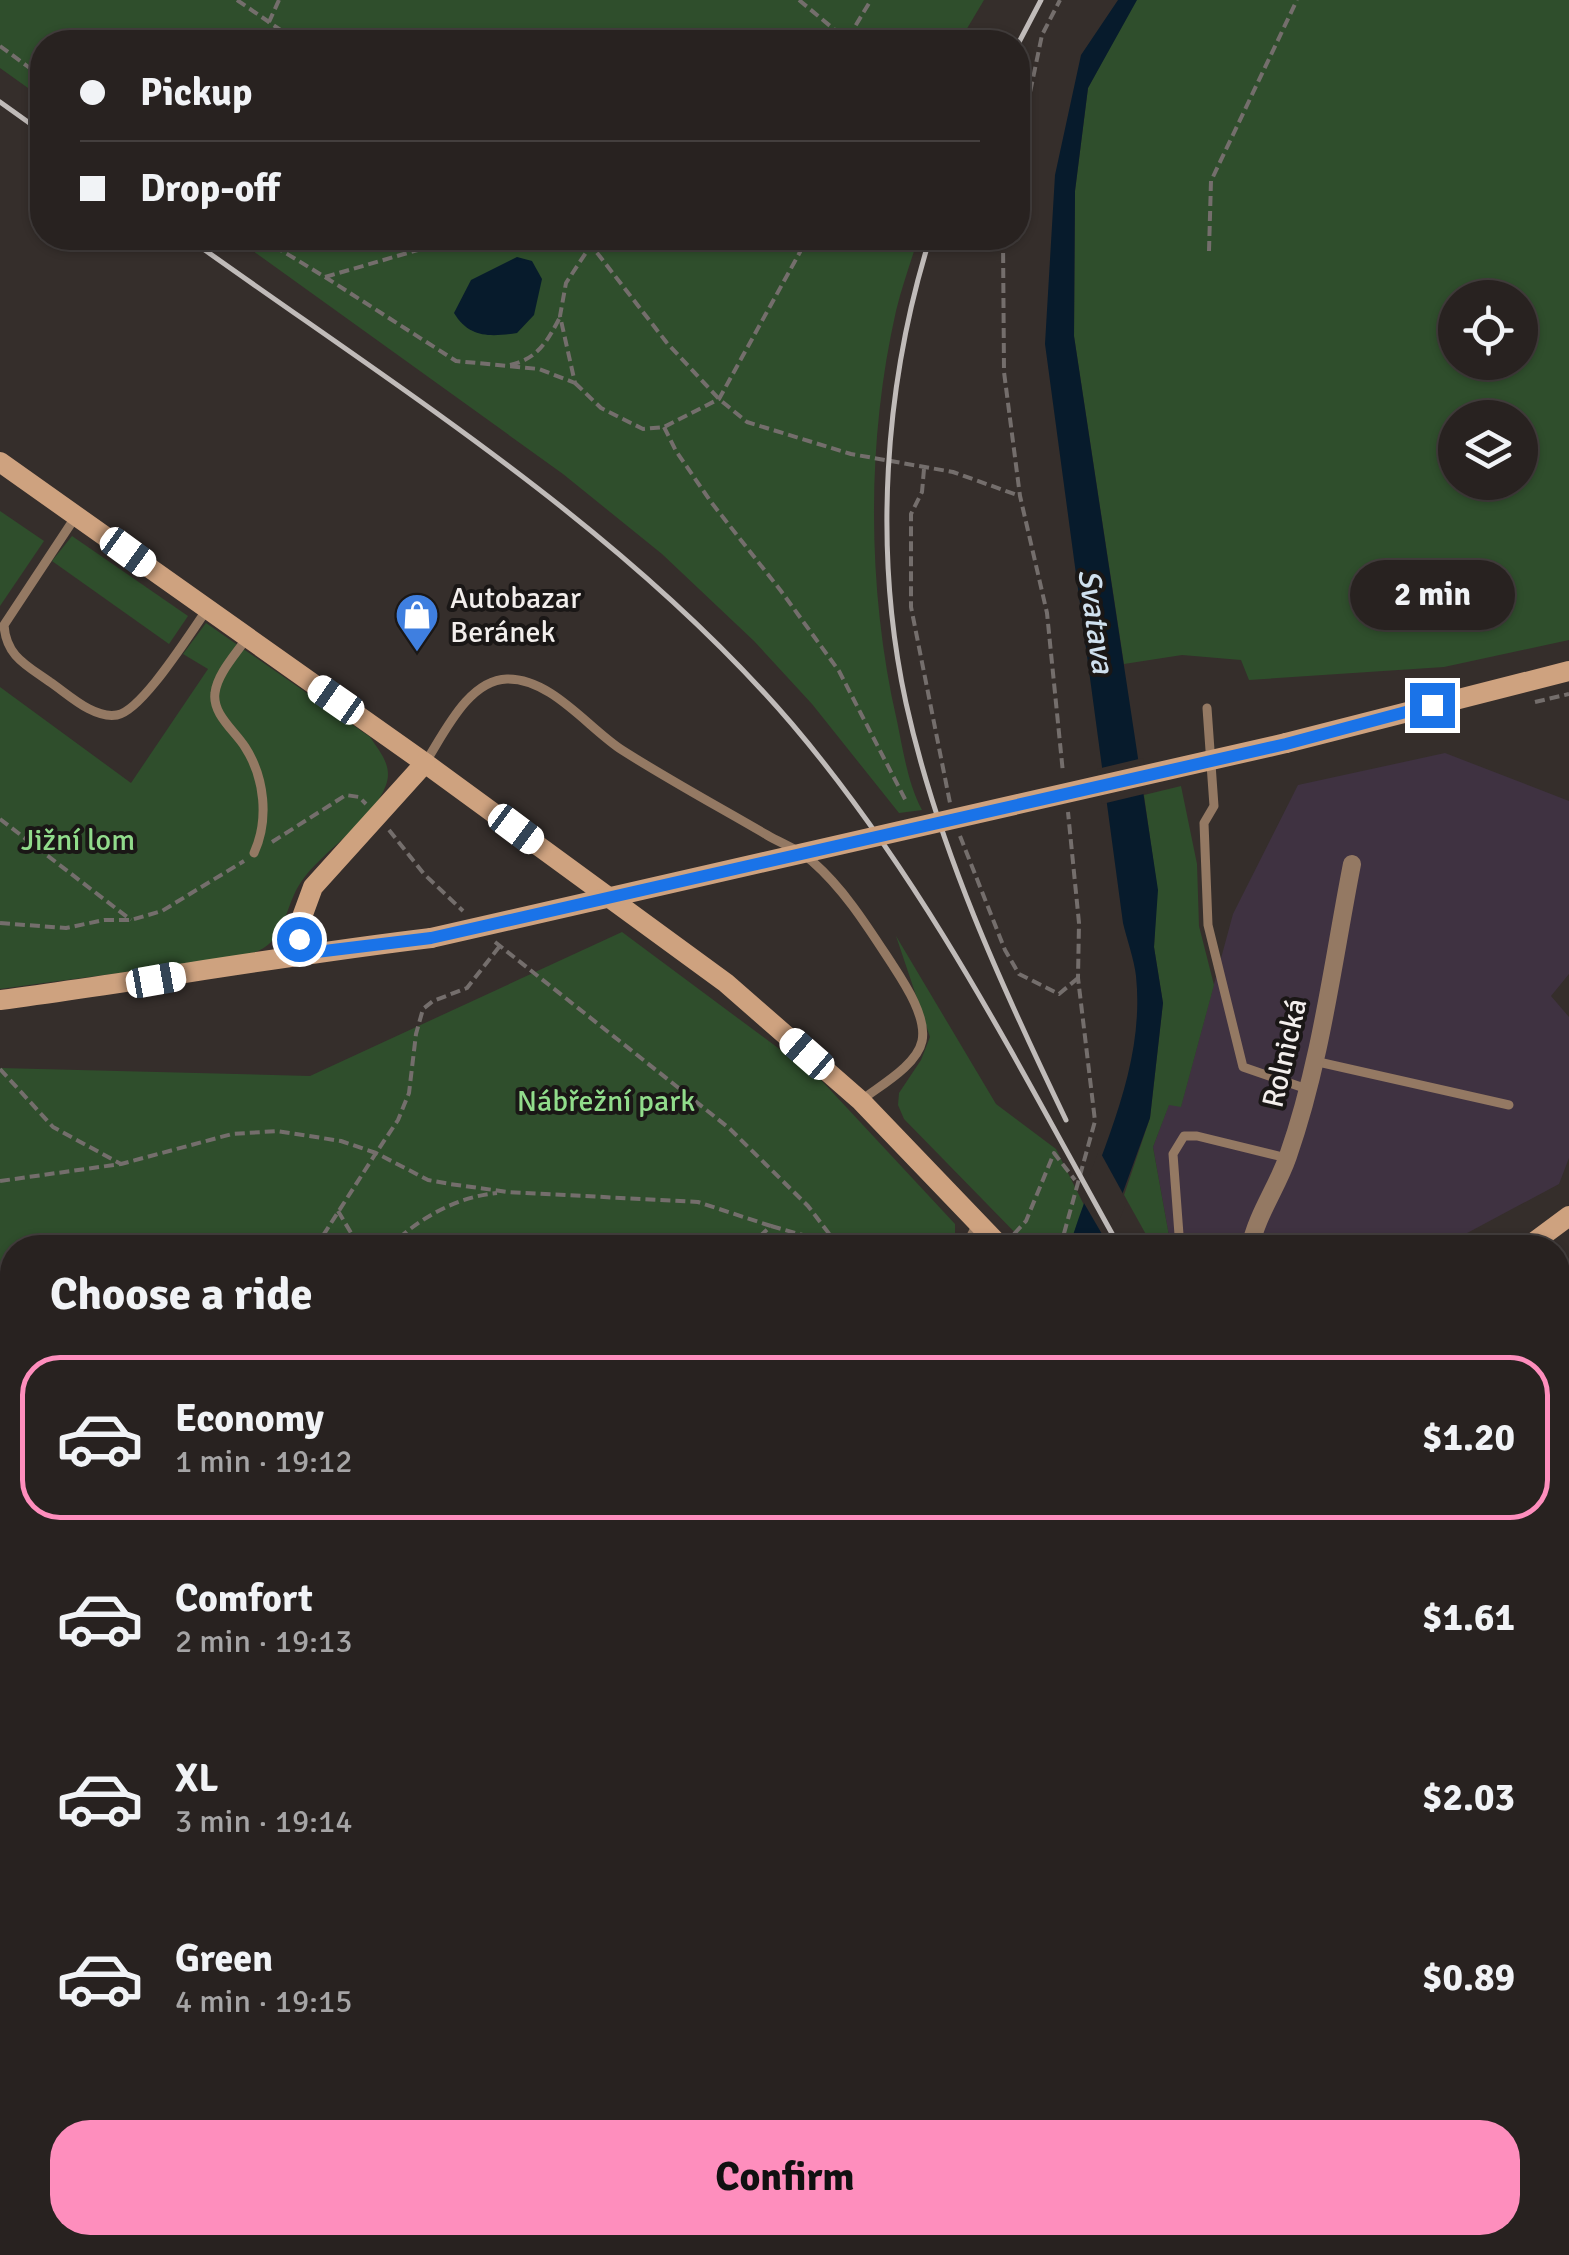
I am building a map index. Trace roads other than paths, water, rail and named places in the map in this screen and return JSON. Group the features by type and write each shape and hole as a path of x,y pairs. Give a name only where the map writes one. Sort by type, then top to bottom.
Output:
{"main road":[{"path":"0,462 425,763 726,983 861,1101 989,1235"},
{"path":"0,1000 431,938 1286,744 1569,672"},
{"path":"300,954 299,925 306,899 425,763"},
{"path":"1543,1235 1569,1216"}],"street":[{"name":"Rolnická","path":"1253,1235 1287,1158 1314,1060 1352,864"}],"lane":[{"path":"76,515 4,625 5,642 14,657 91,710 117,715 138,705 208,609"},
{"path":"248,636 215,692 216,706 257,771 264,820 254,853"},
{"path":"425,763 465,704 484,685 505,678 527,682 570,706 619,748 812,860 856,910 900,977 922,1021 919,1049 861,1101"},
{"path":"1208,708 1214,806 1204,823 1204,840 1208,925 1216,966 1243,1066 1306,1089"},
{"path":"1314,1060 1510,1105"},
{"path":"1179,1235 1172,1154 1184,1136 1287,1158"},
{"path":"972,1235 977,1224"}],"water":[{"name":"Svatava","path":"1118,0 1137,0 1088,88 1075,191 1074,336 1158,890 1154,947 1163,1003 1150,1118 1107,1235 1074,1235 1126,1081 1134,1046 1136,976 1123,923 1045,344 1055,175 1081,55"},
{"path":"517,257 532,261 542,279 534,315 517,333 489,335 466,327 454,313 471,280"}],"railway":[{"path":"1025,30 1041,0"},
{"path":"0,102 30,123"},
{"path":"205,250 505,463 582,523 656,586 792,724 841,785 928,912 1113,1235"},
{"path":"927,250 902,351 888,469 889,587 896,645 919,757 954,864 1018,1019 1066,1120"}],"place":[{"name":"Autobazar Beránek","path":"417,653"}],"park label":[{"name":"Jižní lom","path":"78,840"},
{"name":"Nábřežní park","path":"606,1101"}]}
